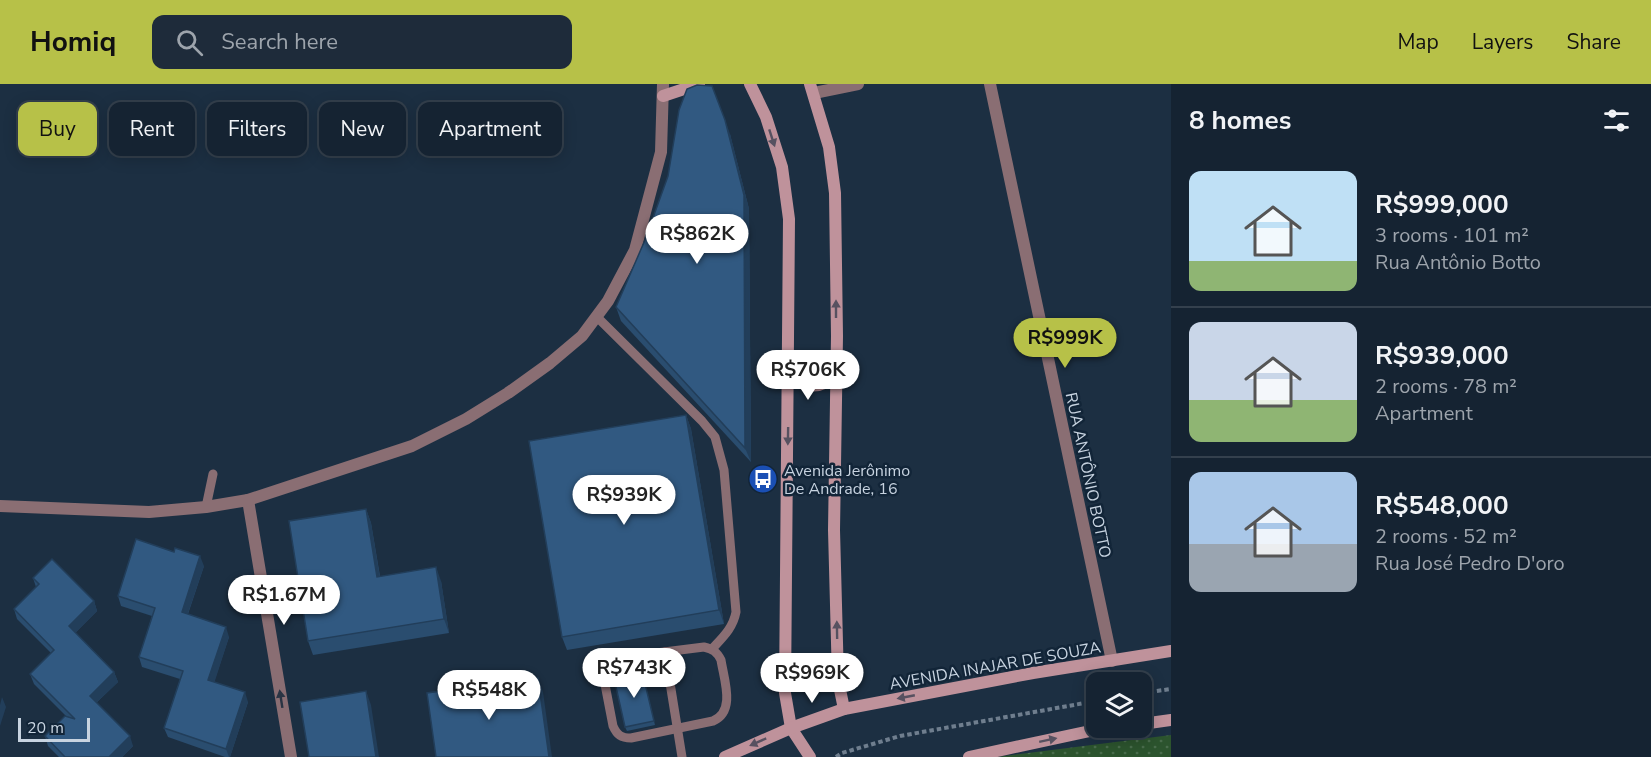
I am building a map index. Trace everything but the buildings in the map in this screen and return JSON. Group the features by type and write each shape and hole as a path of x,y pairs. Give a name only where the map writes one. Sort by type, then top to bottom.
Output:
{"main road":[{"path":"663,90 699,84"},
{"path":"750,84 766,117 782,167 789,219 786,693 791,728 810,757"},
{"path":"812,88 829,147 835,193 834,530 838,680 844,709"},
{"path":"789,368 796,380 810,386 824,384 836,374"},
{"name":"AVENIDA INAJAR DE SOUZA","path":"725,757 791,728 844,709 1033,673 1171,651"},
{"path":"1152,723 1171,720"},
{"path":"969,757 991,755 1086,732"}],"street":[{"path":"812,88 858,84"},
{"name":"RUA ANTÔNIO BOTTO","path":"990,84 1112,661"},
{"path":"0,506 149,512 207,507 248,500 412,446 466,419 508,393 550,363 582,336 608,301 635,250 661,152 663,90"},
{"path":"248,500 291,757"}],"lane":[{"path":"596,316 702,421 715,437 724,470 736,612 730,630 712,649"},
{"path":"207,507 213,474"},
{"path":"704,647 712,649 721,660 728,704 721,718 713,722 631,738 623,738 616,733 603,674 610,661 616,657 704,647"},
{"path":"665,652 681,757"}],"path":[{"path":"1152,692 1171,689"},
{"path":"836,757 842,753 900,736 1086,703"}],"green space":[{"path":"1171,735 1171,757 997,757 1152,738"}],"place":[{"name":"Avenida Jerônimo De Andrade, 16","path":"763,479"}]}
